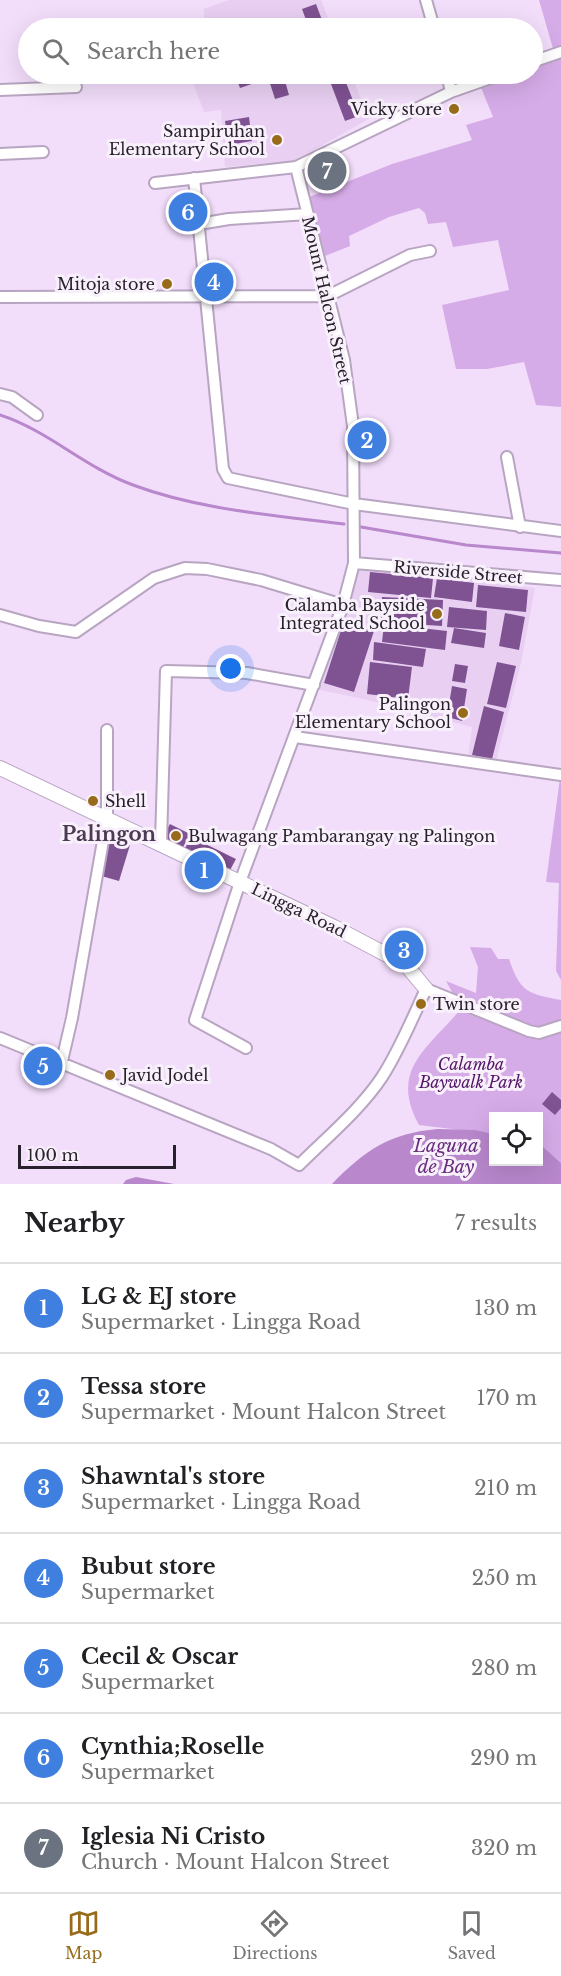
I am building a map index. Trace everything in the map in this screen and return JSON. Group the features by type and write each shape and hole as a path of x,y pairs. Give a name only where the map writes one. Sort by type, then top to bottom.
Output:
{"street":[{"path":"426,0 431,18"},
{"path":"543,59 561,52"},
{"path":"450,84 452,92"},
{"path":"155,183 296,167 452,92 474,84"},
{"path":"0,90 76,87"},
{"path":"0,154 43,152"},
{"name":"Mount Halcon Street","path":"246,1048 195,1020 240,882 343,605 354,563 353,426 344,360 296,167"},
{"path":"194,178 223,469 228,478 354,504 561,531"},
{"path":"199,224 229,219 308,214"},
{"path":"0,297 328,296 410,255 430,251"},
{"path":"0,394 12,397 37,414"},
{"path":"507,457 520,527"},
{"name":"Riverside Street","path":"354,563 561,580"},
{"path":"0,615 39,626 76,632 132,591 154,578 185,568 207,569 261,580 343,605"},
{"path":"161,843 166,671 247,673 314,685"},
{"path":"61,1065 72,1018 107,818 107,730"},
{"path":"295,737 561,774"},
{"name":"Lingga Road","path":"0,768 334,927 406,965 426,989"},
{"path":"0,1038 61,1065 271,1149 299,1165 356,1109 381,1078 403,1040 426,989 529,1031 540,1033 561,1026"}],"shaded area":[{"path":"229,0 321,0 328,18 204,18 204,9"},
{"name":"Sampiruhan Elementary School","path":"193,84 355,84 369,119 294,161 225,167 221,110 204,112"},
{"path":"359,565 535,588 521,663 496,761 468,757 472,727 320,690"}],"green space":[{"path":"539,0 561,0 561,407 536,405 524,362 487,369 456,369 442,305 509,290 498,240 453,247 446,222 428,224 425,213 419,208 389,217 349,236 350,246 325,256 309,197 392,164 472,140 466,125 493,117 480,85 543,84 543,64 556,59"},
{"path":"560,778 561,980 556,971 559,883 546,882"},
{"name":"Calamba Baywalk Park","path":"470,947 491,948 498,959 509,959 517,978 527,990 540,996 561,1000 561,1163 543,1147 543,1112 489,1112 489,1134 419,1125 411,1106 408,1089 410,1075 425,1049 461,1009 446,981 476,993 478,967"}],"water":[{"name":"Laguna de Bay","path":"475,1130 489,1133 489,1166 543,1166 543,1147 561,1163 561,1184 332,1184 379,1145 406,1134 421,1131"},
{"path":"136,1177 174,1184 123,1184 126,1180"}],"building":[{"path":"316,4 321,18 305,18 302,9"},
{"path":"239,84 252,84 240,88"},
{"path":"270,84 286,84 289,95 275,99"},
{"path":"331,84 347,84 359,116 345,121"},
{"path":"249,117 252,141 228,145 225,121"},
{"path":"340,158 345,171 313,184 308,171"},
{"path":"370,572 433,578 431,598 368,592"},
{"path":"437,578 474,583 472,602 434,597"},
{"path":"478,585 528,590 526,612 476,607"},
{"path":"382,597 443,600 442,626 381,622"},
{"path":"449,607 487,611 486,630 447,627"},
{"path":"505,613 525,617 519,650 499,646"},
{"path":"344,621 374,631 354,692 324,683"},
{"path":"384,624 447,631 445,650 382,642"},
{"path":"454,628 486,633 484,648 451,643"},
{"path":"374,642 426,649 423,667 373,660"},
{"path":"370,662 412,667 408,699 367,694"},
{"path":"497,662 516,666 506,708 487,704"},
{"path":"455,664 468,666 465,683 452,681"},
{"path":"452,686 467,689 462,721 447,717"},
{"path":"484,706 504,712 492,759 472,755"},
{"name":"Bulwagang Pambarangay ng Palingon","path":"170,824 190,834 182,849 162,838"},
{"path":"106,837 130,845 119,881 98,875"},
{"path":"191,837 236,859 229,872 184,850"},
{"path":"552,1092 561,1100 561,1108 555,1115 542,1104"}],"waterway":[{"path":"0,415 35,430 98,469 133,485 158,493 210,506 344,524"},
{"path":"361,527 466,545 561,553"}],"place":[{"name":"Vicky store","path":"454,109"},
{"name":"Sampiruhan Elementary School","path":"277,140"},
{"name":"Iglesia Ni Cristo","path":"327,171"},
{"name":"Cynthia;Roselle","path":"188,212"},
{"name":"Bubut store","path":"214,282"},
{"name":"Mitoja store","path":"167,284"},
{"name":"Tessa store","path":"367,440"},
{"name":"Calamba Bayside Integrated School","path":"437,614"},
{"name":"Palingon Elementary School","path":"463,713"},
{"name":"Shell","path":"93,801"},
{"name":"Bulwagang Pambarangay ng Palingon","path":"176,836"},
{"name":"LG & EJ store","path":"204,870"},
{"name":"Shawntal's store","path":"404,950"},
{"name":"Twin store","path":"421,1004"},
{"name":"Cecil & Oscar","path":"43,1066"},
{"name":"Javid Jodel","path":"110,1075"}],"district":[{"name":"Palingon","path":"109,834"}]}
